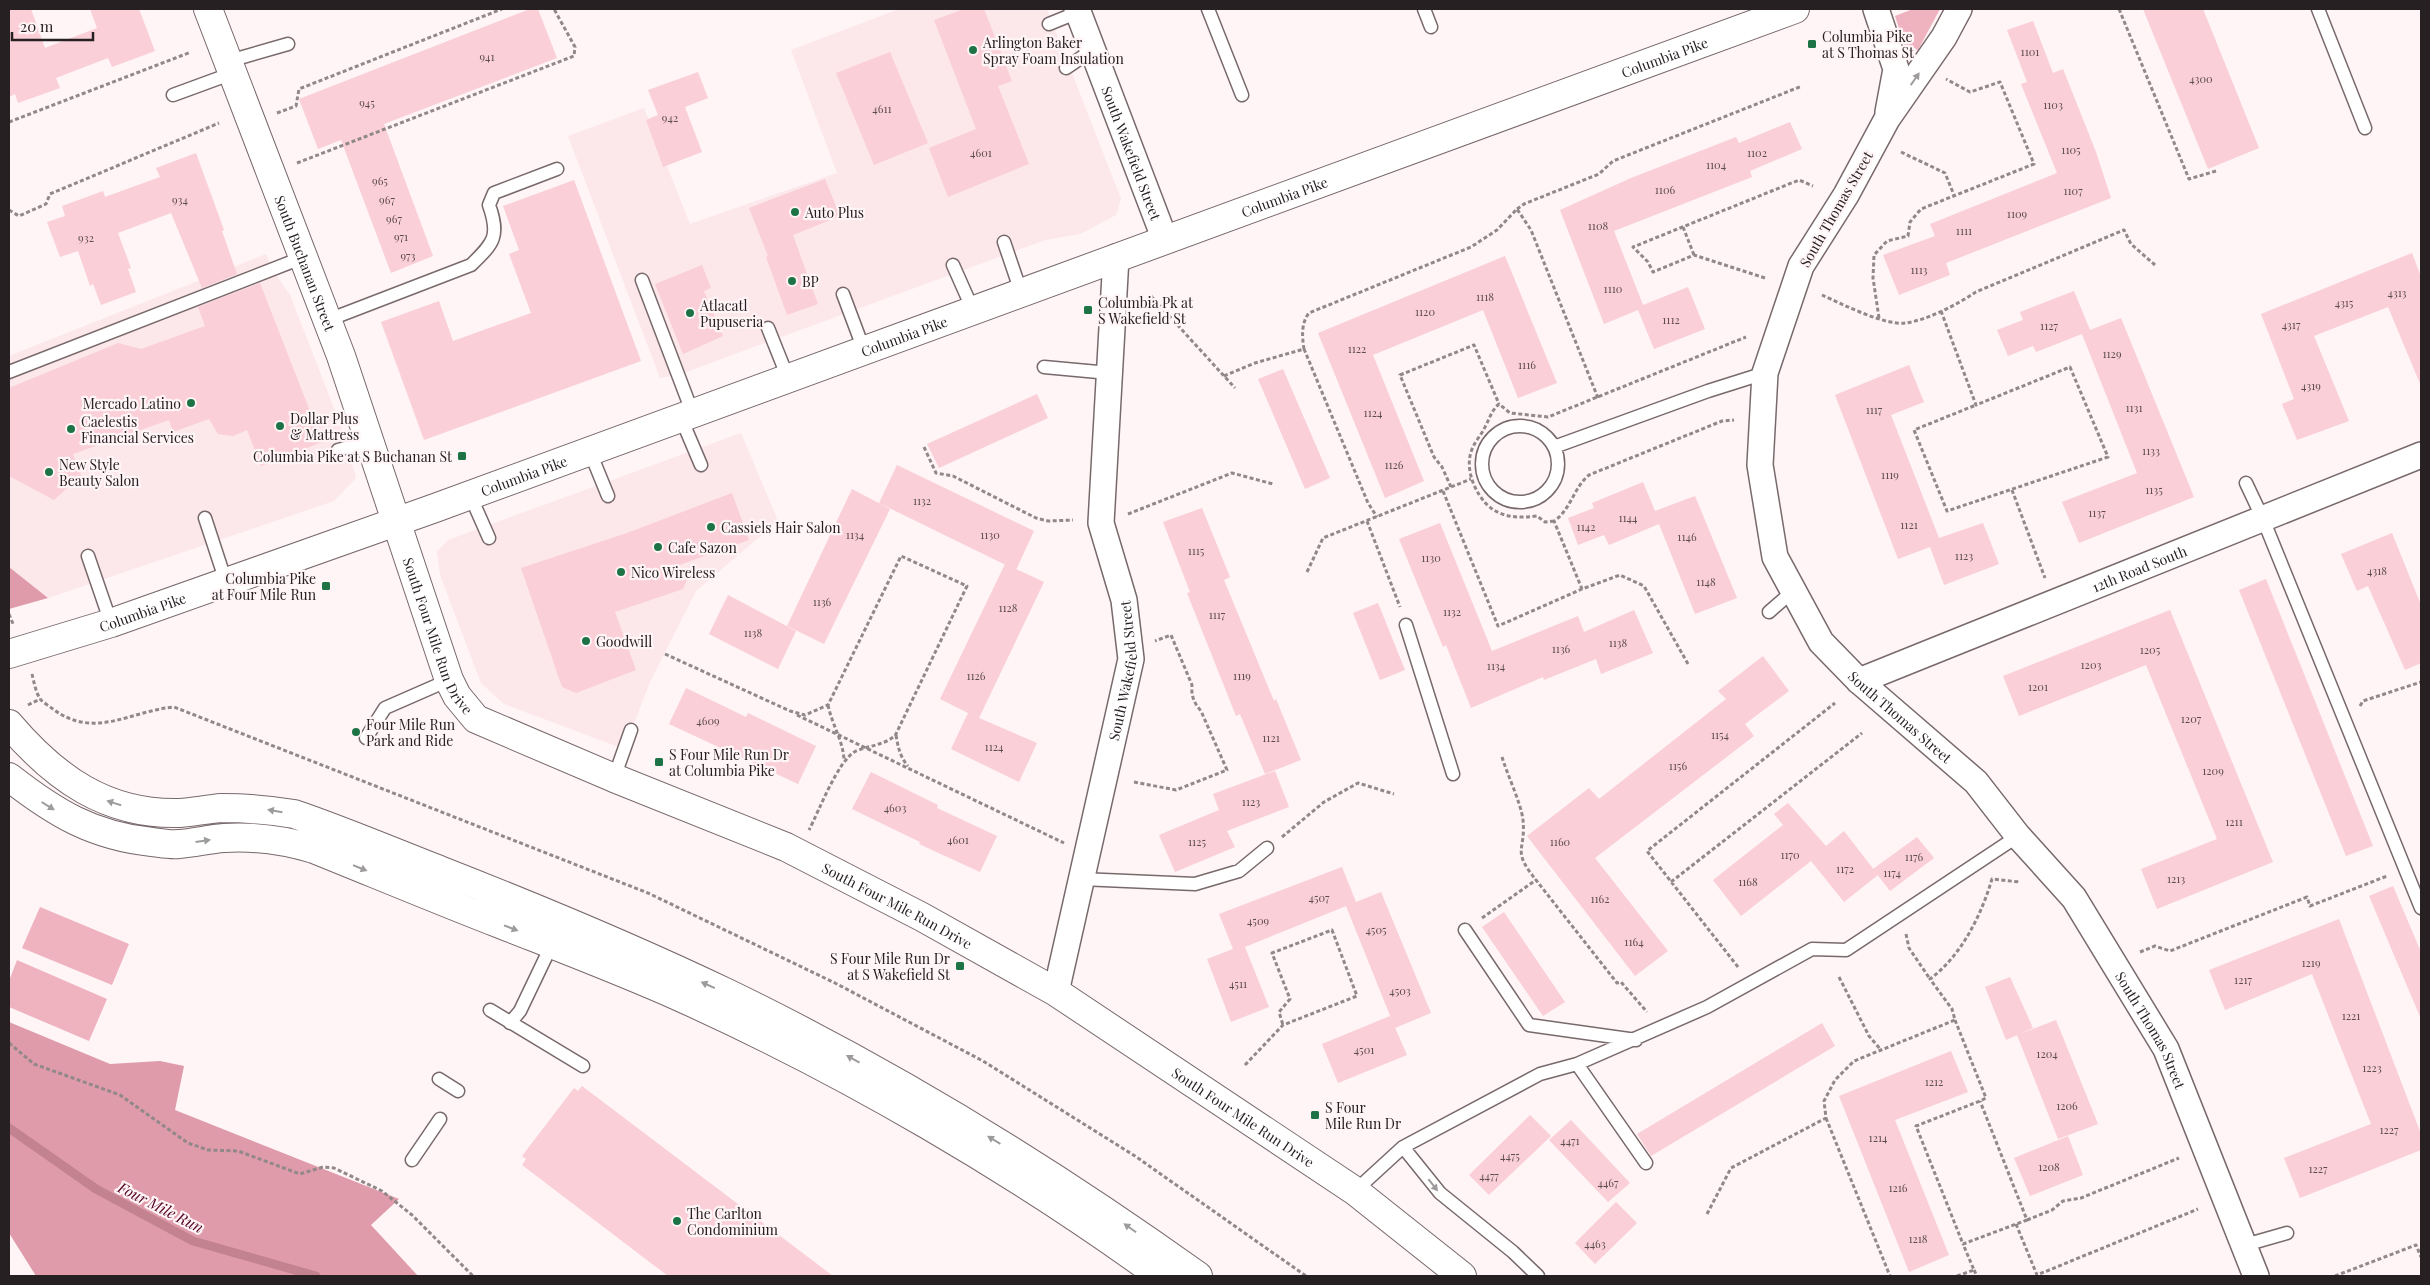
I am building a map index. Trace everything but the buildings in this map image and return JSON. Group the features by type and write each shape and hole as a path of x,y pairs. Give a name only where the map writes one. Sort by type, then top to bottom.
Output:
{"main road":[{"name":"South Buchanan Street","path":"208,9 328,320 396,521"},
{"name":"Columbia Pike","path":"9,654 111,624 590,452 1116,257 1795,9"},
{"name":"South Four Mile Run Drive","path":"396,521 449,680 457,696 476,719 614,778 786,847 922,917 1056,992 1355,1191 1462,1276"},
{"path":"9,724 34,753 53,769 66,779 103,799 136,810 161,812 178,813 220,808 264,809 294,814 563,920 729,994 919,1095 1087,1198 1155,1269"},
{"path":"9,777 47,807 90,828 128,839 177,844 223,838 262,837 288,841 314,849 682,998 798,1055 900,1110 1052,1202 1155,1269 1198,1276"}],"street":[{"name":"South Thomas Street","path":"1876,9 1896,68 1887,119"},
{"name":"South Thomas Street","path":"1959,9 1944,37 1887,119 1846,195 1802,266 1765,373 1760,465 1775,556 1821,642 1859,681 1976,782 2018,836 2074,898 2166,1049 2256,1276"},
{"name":"South Wakefield Street","path":"1081,10 1165,240"},
{"name":"South Wakefield Street","path":"1056,992 1131,659 1124,600 1101,523 1116,257"},
{"name":"12th Road South","path":"1859,681 2421,455"}],"lane":[{"path":"1208,9 1242,95"},
{"path":"1424,9 1431,27"},
{"path":"2318,9 2365,128"},
{"path":"1049,24 1081,10"},
{"path":"173,95 231,67 288,44"},
{"path":"1066,68 1094,49"},
{"path":"328,320 471,265 489,248 496,225 489,205 494,193 557,169"},
{"path":"1004,242 1021,292"},
{"path":"9,372 304,257"},
{"path":"953,265 973,310"},
{"path":"642,280 687,416 701,465"},
{"path":"843,294 864,350"},
{"path":"768,328 788,378"},
{"path":"1044,367 1109,373"},
{"path":"1554,447 1708,390 1765,373"},
{"path":"1519,426 1532,428 1543,434 1554,447 1558,467 1555,479 1549,489 1540,497 1529,501 1517,502 1505,499 1495,493 1483,472 1483,458 1487,446 1495,436 1506,429 1519,426"},
{"path":"338,450 370,441"},
{"path":"590,452 608,496"},
{"path":"2246,483 2263,518 2421,908"},
{"path":"470,495 489,538"},
{"path":"205,518 226,582"},
{"path":"88,556 111,624"},
{"path":"1769,612 1793,591"},
{"path":"1406,625 1453,774"},
{"path":"366,738 385,708 449,680"},
{"path":"614,778 631,730"},
{"path":"1355,1191 1403,1147 1540,1074 1576,1064 1658,1030 1707,1007 1812,949 1846,950 2018,836"},
{"path":"1081,880 1195,884 1238,871 1268,848"},
{"path":"510,1023 520,1011 563,920"},
{"path":"1465,930 1529,1025 1636,1040"},
{"path":"490,1010 582,1066"},
{"path":"1576,1064 1646,1163"},
{"path":"439,1079 458,1091"},
{"path":"412,1160 440,1119"},
{"path":"1403,1147 1440,1193 1513,1252 1538,1276"},
{"path":"2245,1245 2287,1233"}],"path":[{"path":"277,113 296,106 299,89 502,9"},
{"path":"296,163 574,56 576,47 554,9"},
{"path":"2119,9 2189,179 2216,171"},
{"path":"9,122 192,52"},
{"path":"1879,318 1872,278 1874,255 1887,241 1908,236 1910,222 1921,209 2034,164 2000,82 1970,92 1944,77"},
{"path":"1378,517 1368,503 1304,349 1302,338 1304,319 1309,313 1471,247 1497,230 1524,204 1599,174 1613,161 1802,86"},
{"path":"9,210 19,216 46,204 50,194 219,123"},
{"path":"1901,152 1945,173 1954,195"},
{"path":"1765,278 1694,255 1653,272 1648,262 1633,247 1799,180 1813,186"},
{"path":"1517,209 1531,230 1598,398"},
{"path":"1683,227 1694,255"},
{"path":"1822,295 1879,318 1905,323 1942,310 1976,292 2124,230 2131,244 2155,265"},
{"path":"1151,296 1235,388"},
{"path":"1942,310 1976,405"},
{"path":"1451,487 1442,466 1434,458 1400,375 1474,345 1499,404"},
{"path":"1224,376 1255,363 1304,349"},
{"path":"2070,368 2108,457 1947,511 1914,430 1976,405 2070,368"},
{"path":"1582,589 1554,521 1561,517 1582,481 1589,475 1722,421 1734,420"},
{"path":"924,447 936,473 953,476 1036,518 1048,521 1073,520"},
{"path":"1128,514 1232,473 1273,484"},
{"path":"1308,572 1323,538 1472,479"},
{"path":"1442,490 1498,626 1582,589 1620,575 1644,586 1688,664"},
{"path":"2012,490 2054,603"},
{"path":"1367,521 1406,625"},
{"path":"790,711 805,715 828,705 901,556 967,586 896,735 884,744 855,752 844,760 808,830"},
{"path":"1134,782 1176,790 1227,770 1201,711 1195,704 1191,693 1192,685 1171,635 1155,641"},
{"path":"665,654 838,733 1064,843"},
{"path":"2345,724 2363,701 2421,682"},
{"path":"40,699 67,719 86,724 105,724 155,708 174,707 648,893 835,982 983,1061 1135,1156 1306,1276"},
{"path":"1752,982 1647,851 1835,703"},
{"path":"828,705 843,746 844,760"},
{"path":"1671,882 1862,733"},
{"path":"896,735 903,760 910,768"},
{"path":"1502,757 1523,818 1520,850 1523,864 1617,984 1622,982 1646,1010 1658,1030"},
{"path":"1268,848 1324,802 1358,783 1394,794"},
{"path":"2140,952 2155,946 2170,951 2308,897 2310,906 2405,869"},
{"path":"1465,930 1536,880"},
{"path":"1930,979 1942,970 1966,937 1984,906 1992,880 2020,882"},
{"path":"1902,914 1909,948 1952,1009 1986,1098 1916,1126 1977,1276"},
{"path":"1244,1065 1283,1025 1357,996 1332,930 1272,953 1290,999 1279,1012 1283,1025"},
{"path":"1839,977 1869,1036 1881,1050"},
{"path":"1890,1276 1826,1118 1824,1101 1835,1080 1854,1061 1955,1020"},
{"path":"9,1044 34,1064 120,1095 188,1143 208,1150 238,1151 300,1174 323,1167 334,1168 382,1191 412,1214 473,1276"},
{"path":"1980,1101 2027,1220"},
{"path":"1707,1214 1732,1168 1826,1118"},
{"path":"1963,1244 2052,1210 2063,1201 2081,1198 2179,1158"},
{"path":"2016,1224 2036,1276 2198,1209"},
{"path":"2335,1276 2416,1245 2421,1257"},
{"path":"1957,1276 1974,1270"}],"shaded area":[{"path":"899,9 1047,9 1121,199 1116,215 1080,234 1045,240 678,375 660,378 568,136 644,108 690,224 837,173 791,50"},
{"path":"1913,9 1940,9 1918,50 1905,47 1895,16"},
{"path":"266,254 272,269 290,295 344,434 356,478 334,501 48,598 9,567 9,356"},
{"path":"741,433 778,521 696,591 650,682 624,749 504,704 481,683 440,575 437,552 448,540"},
{"path":"9,567 48,598 9,609"},
{"path":"40,907 129,944 112,985 22,948"},
{"path":"17,960 107,999 89,1041 9,1007 9,981"},
{"path":"9,1022 110,1064 160,1061 184,1066 175,1110 399,1199 371,1225 418,1276 36,1276 9,1233"}],"waterway":[{"name":"Four Mile Run","path":"9,1128 96,1189 193,1241 316,1276"}],"place":[{"name":"Columbia Pike at S Thomas St","path":"1812,44"},
{"name":"Arlington Baker Spray Foam Insulation","path":"973,50"},
{"name":"Auto Plus","path":"795,212"},
{"name":"BP","path":"792,281"},
{"name":"Columbia Pk at S Wakefield St","path":"1088,310"},
{"name":"Atlacatl Pupuseria","path":"690,313"},
{"name":"Mercado Latino","path":"191,403"},
{"name":"Dollar Plus & Mattress","path":"280,426"},
{"name":"Caelestis Financial Services","path":"71,429"},
{"name":"Columbia Pike at S Buchanan St","path":"462,456"},
{"name":"New Style Beauty Salon","path":"49,472"},
{"name":"Cassiels Hair Salon","path":"711,527"},
{"name":"Cafe Sazon","path":"658,547"},
{"name":"Nico Wireless","path":"621,572"},
{"name":"Columbia Pike at Four Mile Run","path":"326,586"},
{"name":"Goodwill","path":"586,641"},
{"name":"Four Mile Run Park and Ride","path":"356,732"},
{"name":"S Four Mile Run Dr at Columbia Pike","path":"659,762"},
{"name":"S Four Mile Run Dr at S Wakefield St","path":"960,966"},
{"name":"S Four Mile Run Dr","path":"1315,1115"},
{"name":"The Carlton Condominium","path":"677,1221"}]}
